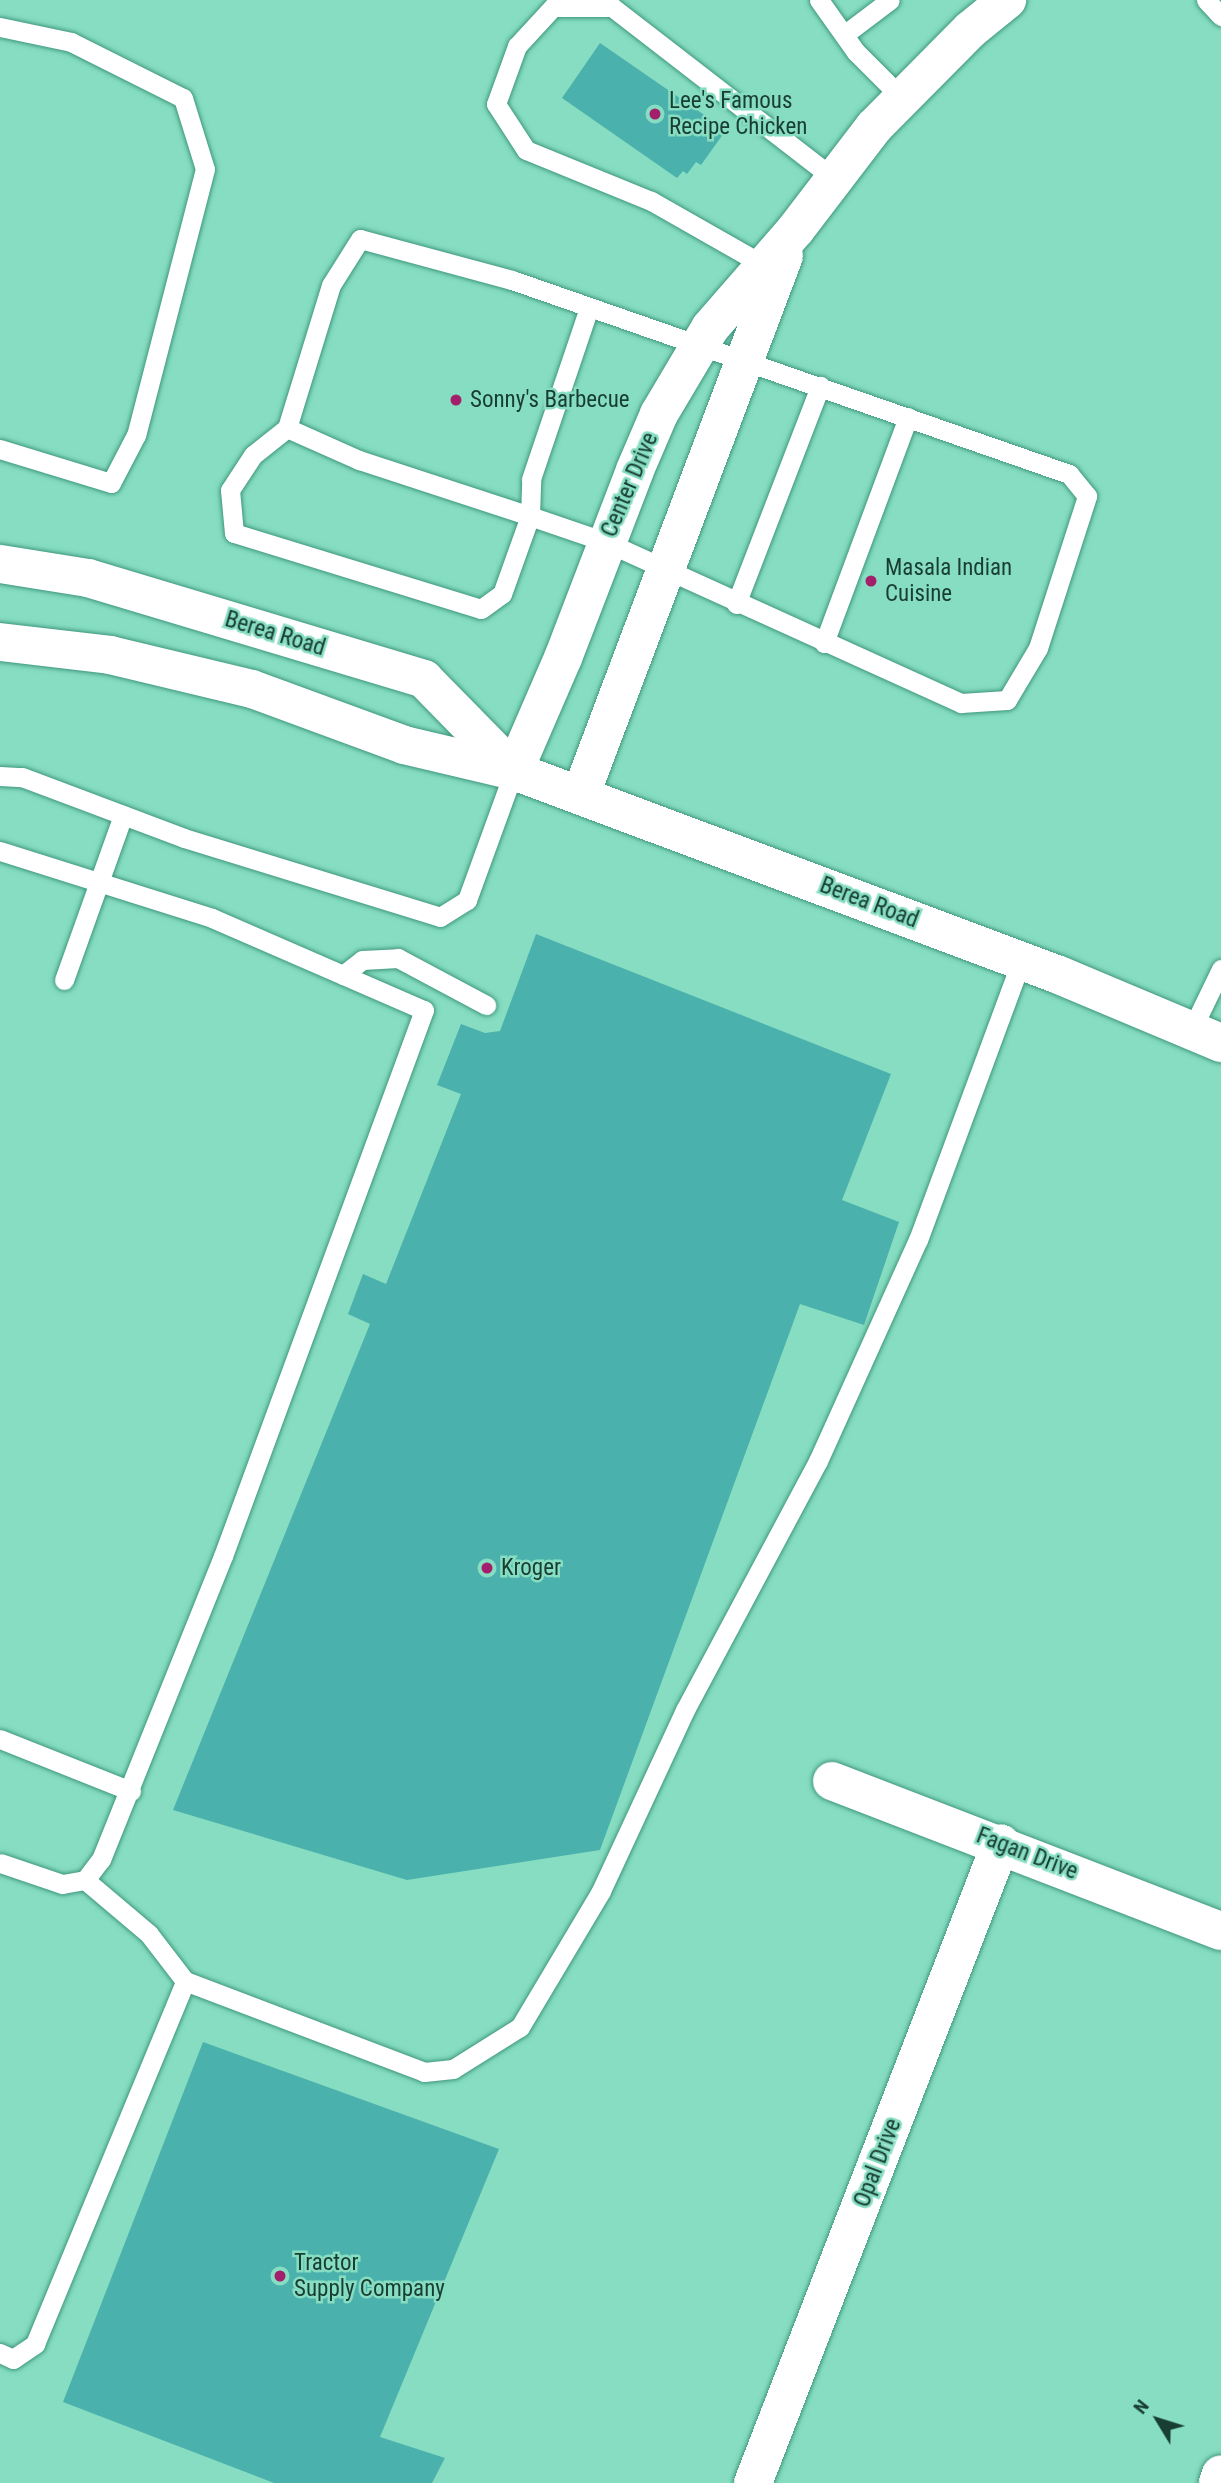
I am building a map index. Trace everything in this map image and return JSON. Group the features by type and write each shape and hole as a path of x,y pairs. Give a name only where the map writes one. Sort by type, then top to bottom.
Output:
{"street":[{"name":"Center Drive","path":"514,771 563,658 606,542 659,414 697,348 762,264 796,229 833,178 902,98 1007,0"},
{"name":"Center Drive","path":"580,794 663,571 746,360 761,309 796,229"},
{"name":"Berea Road","path":"0,564 88,578 424,679 514,771"},
{"name":"Berea Road","path":"0,642 110,655 252,689 404,745 514,771 1021,961 1206,1037"},
{"name":"Fagan Drive","path":"832,1781 1002,1843 1221,1931"},
{"name":"Opal Drive","path":"752,2483 1002,1843"},
{"path":"1218,2483 1221,2474"}],"lane":[{"path":"818,0 867,65 902,98"},
{"path":"845,34 890,0"},
{"path":"1206,0 1221,16"},
{"path":"762,264 651,201 526,150 496,104 517,46 553,7 612,8 833,178"},
{"path":"0,27 71,42 183,98 205,169 136,435 111,483 0,449"},
{"path":"286,428 359,460 530,516 606,542 663,571 961,703 1007,700 1038,648 1087,496 1069,474 746,360 697,348 589,308 512,280 360,239 331,285 286,428 253,455 230,490 234,533 481,609 502,594 530,516 531,479 589,308"},
{"path":"736,604 820,386"},
{"path":"824,643 908,417"},
{"path":"0,776 22,777 123,815 440,917 467,900 514,771"},
{"path":"64,980 101,883 123,815"},
{"path":"0,851 212,918 425,1010 223,1556 131,1791 101,1859 85,1880 62,1884 0,1863"},
{"path":"342,975 362,960 398,958 486,1005"},
{"path":"85,1880 149,1934 185,1981 424,2072 453,2068 520,2027 601,1891 685,1710 818,1461 918,1240 1021,961"},
{"path":"1206,1037 1221,969"},
{"path":"0,1739 131,1791"},
{"path":"0,2353 13,2358 35,2344 185,1981"}],"building":[{"path":"600,43 726,130 701,165 696,162 687,174 683,171 677,178 562,98"},
{"name":"Kroger","path":"536,934 891,1074 842,1200 899,1222 864,1325 800,1304 600,1850 407,1880 173,1810 370,1324 348,1314 363,1274 386,1284 461,1094 437,1085 461,1024 485,1033 500,1031"},
{"name":"Tractor Supply Company","path":"203,2042 499,2149 380,2437 445,2458 432,2483 274,2483 63,2402"}],"place":[{"name":"Lee's Famous Recipe Chicken","path":"655,114"},
{"name":"Sonny's Barbecue","path":"456,400"},
{"name":"Masala Indian Cuisine","path":"871,581"},
{"name":"Kroger","path":"487,1568"},
{"name":"Tractor Supply Company","path":"280,2276"}]}
